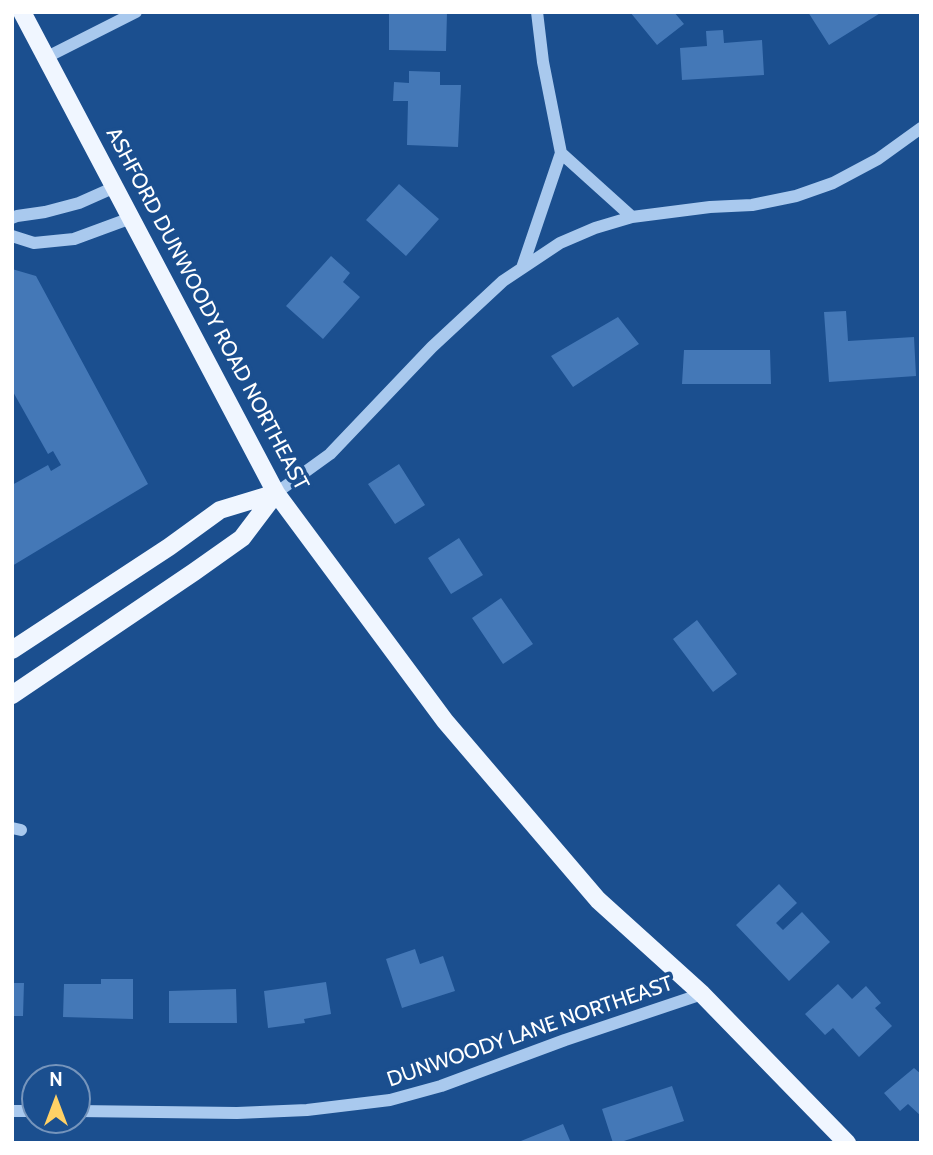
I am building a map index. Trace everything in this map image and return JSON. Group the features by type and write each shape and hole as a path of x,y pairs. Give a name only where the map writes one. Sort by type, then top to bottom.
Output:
{"main road":[{"name":"ASHFORD DUNWOODY ROAD NORTHEAST","path":"22,12 276,493 445,721 598,900 702,995 847,1143"},
{"path":"12,650 169,547 220,510 276,493"},
{"path":"12,695 242,538 276,493"}],"street":[{"path":"47,57 136,12"},
{"path":"522,268 561,153 537,12"},
{"path":"276,493 330,454 432,347 503,281 560,243 595,228 632,217 710,207 752,205 796,196 833,183 878,159 921,128"},
{"path":"561,153 632,217"},
{"path":"12,218 79,203 115,187"},
{"path":"12,236 34,243 74,239 131,218"},
{"name":"DUNWOODY LANE NORTHEAST","path":"91,1111 237,1113 307,1110 390,1100 441,1086 565,1040 702,995"}],"building":[{"path":"389,12 447,12 446,51 389,50"},
{"path":"630,12 674,12 684,24 657,45"},
{"path":"808,12 882,12 829,45"},
{"path":"723,30 724,43 762,40 764,75 682,80 680,48 707,46 706,31"},
{"path":"409,71 440,72 440,85 461,85 458,147 407,145 408,101 393,101 394,82 409,83"},
{"path":"399,184 439,219 406,256 366,220"},
{"path":"331,256 350,273 343,282 360,297 323,339 286,306"},
{"path":"12,269 36,276 148,484 12,566 12,485 48,465 51,471 61,465 53,451 48,454 12,390"},
{"path":"846,311 848,341 914,337 916,376 829,382 824,312"},
{"path":"618,317 639,344 573,387 551,356"},
{"path":"684,350 770,350 771,384 682,384"},
{"path":"399,464 425,505 395,524 368,484"},
{"path":"459,538 483,575 451,594 428,558"},
{"path":"501,598 533,644 503,664 472,618"},
{"path":"697,620 737,674 713,692 673,639"},
{"path":"779,884 797,903 776,923 783,930 802,912 830,942 789,981 736,925"},
{"path":"415,949 420,964 443,956 455,991 402,1008 386,959"},
{"path":"101,979 133,979 133,1019 63,1017 64,984 101,984"},
{"path":"326,982 331,1014 304,1019 305,1023 268,1028 264,991"},
{"path":"12,983 24,983 23,1016 12,1016"},
{"path":"838,984 852,999 866,986 881,1003 875,1008 892,1026 859,1057 833,1028 825,1035 805,1014"},
{"path":"236,989 237,1023 169,1023 169,991"},
{"path":"914,1068 921,1074 921,1116 908,1104 900,1111 884,1093"},
{"path":"672,1086 684,1121 613,1143 602,1109"},
{"path":"563,1124 571,1143 516,1143"}]}
